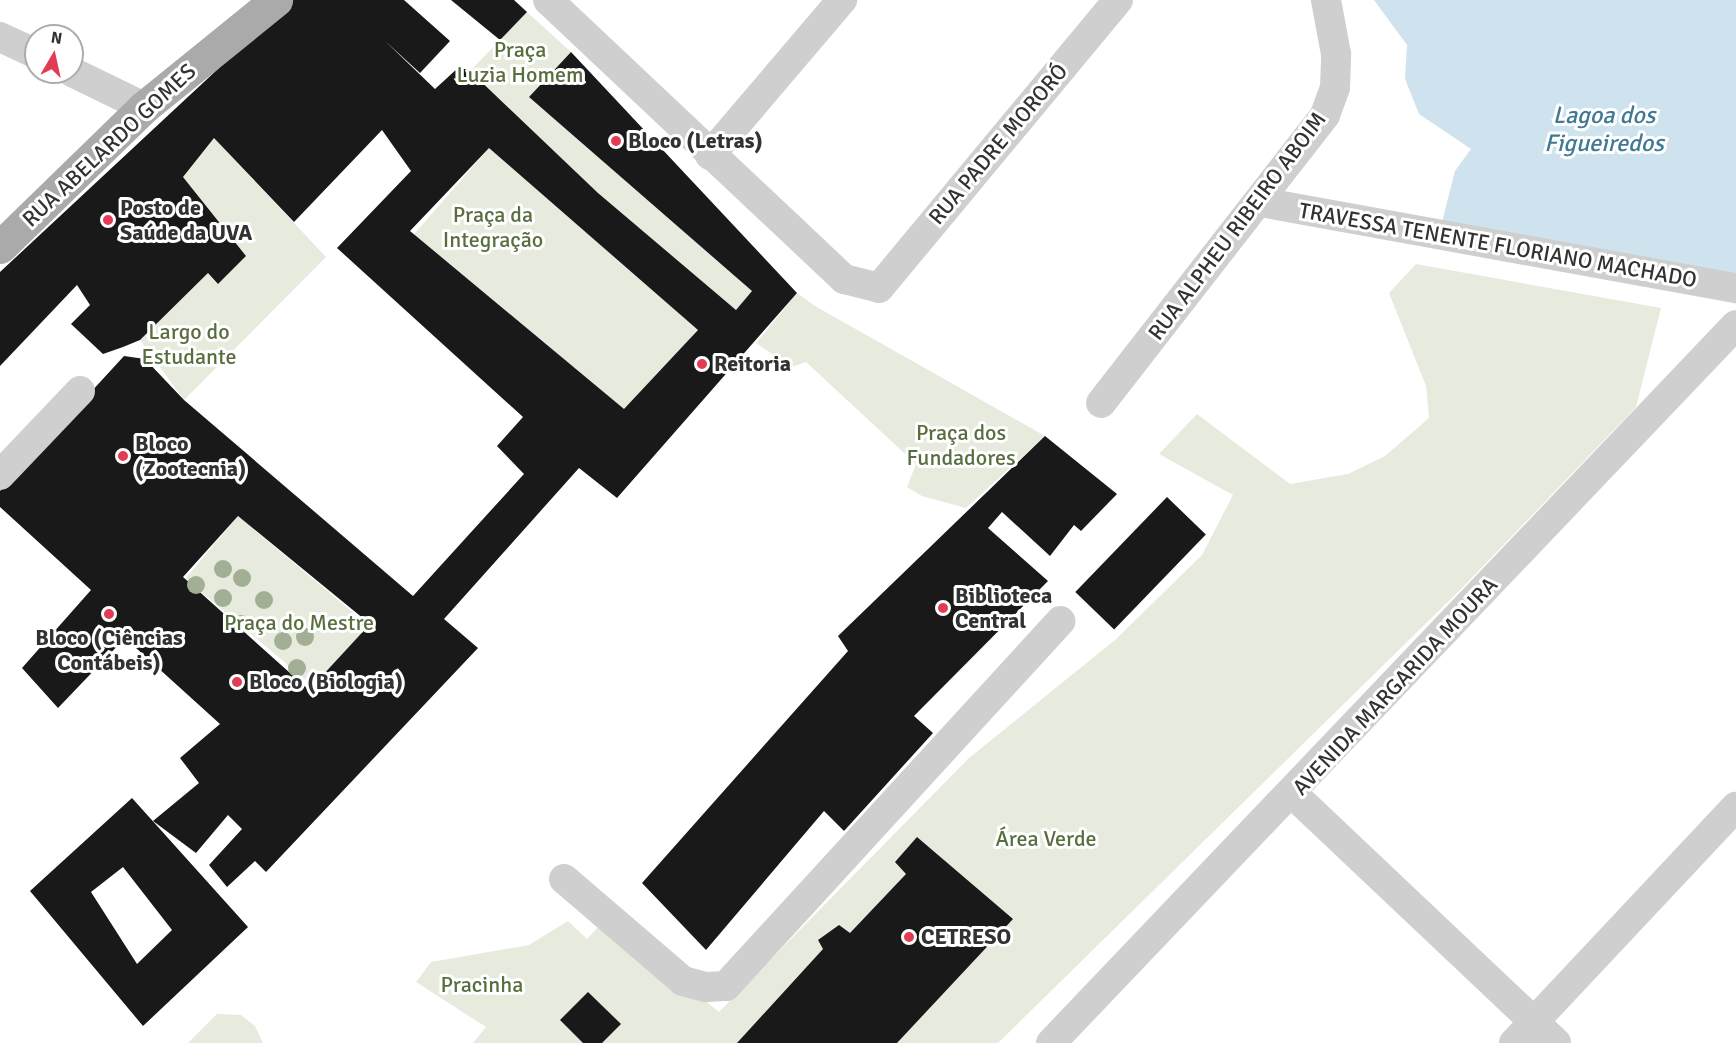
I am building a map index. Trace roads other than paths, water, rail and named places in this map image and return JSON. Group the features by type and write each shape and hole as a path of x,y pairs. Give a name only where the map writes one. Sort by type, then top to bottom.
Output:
{"main road":[{"name":"RUA ABELARDO GOMES","path":"0,248 144,107 276,0"}],"street":[{"path":"553,2 710,155 842,0"},
{"name":"RUA PADRE MORORÓ","path":"710,155 844,279 879,288 1118,0"},
{"name":"RUA ALPHEU RIBEIRO ABOIM","path":"1101,403 1261,202 1325,115 1335,88 1336,54 1326,0"},
{"path":"0,37 24,48"},
{"path":"84,78 144,107"},
{"name":"TRAVESSA TENENTE FLORIANO MACHADO","path":"1261,202 1736,288"},
{"name":"AVENIDA MARGARIDA MOURA","path":"1051,1043 1293,794 1735,328"},
{"path":"0,475 80,391"},
{"path":"564,879 683,981 706,987 726,986 1060,621"},
{"path":"1293,794 1556,1043"},
{"path":"1514,1043 1736,807"}],"water":[{"name":"Lagoa dos Figueiredos","path":"1374,0 1736,0 1736,277 1441,226 1455,171 1471,149 1419,114 1405,79 1407,45"}],"place":[{"name":"Bloco (Letras)","path":"616,141"},
{"name":"Posto de Saúde da UVA","path":"108,220"},
{"name":"Reitoria","path":"702,364"},
{"name":"Bloco (Zootecnia)","path":"123,456"},
{"name":"Biblioteca Central","path":"943,608"},
{"name":"Bloco (Ciências Contábeis)","path":"109,614"},
{"name":"Bloco (Biologia)","path":"237,682"},
{"name":"CETRESO","path":"909,937"}],"park label":[{"name":"Praça Luzia Homem","path":"520,62"},
{"name":"Praça da Integração","path":"493,226"},
{"name":"Largo do Estudante","path":"189,344"},
{"name":"Praça dos Fundadores","path":"961,444"},
{"name":"Praça do Mestre","path":"299,623"},
{"name":"Área Verde","path":"1046,839"},
{"name":"Pracinha","path":"482,985"}]}
